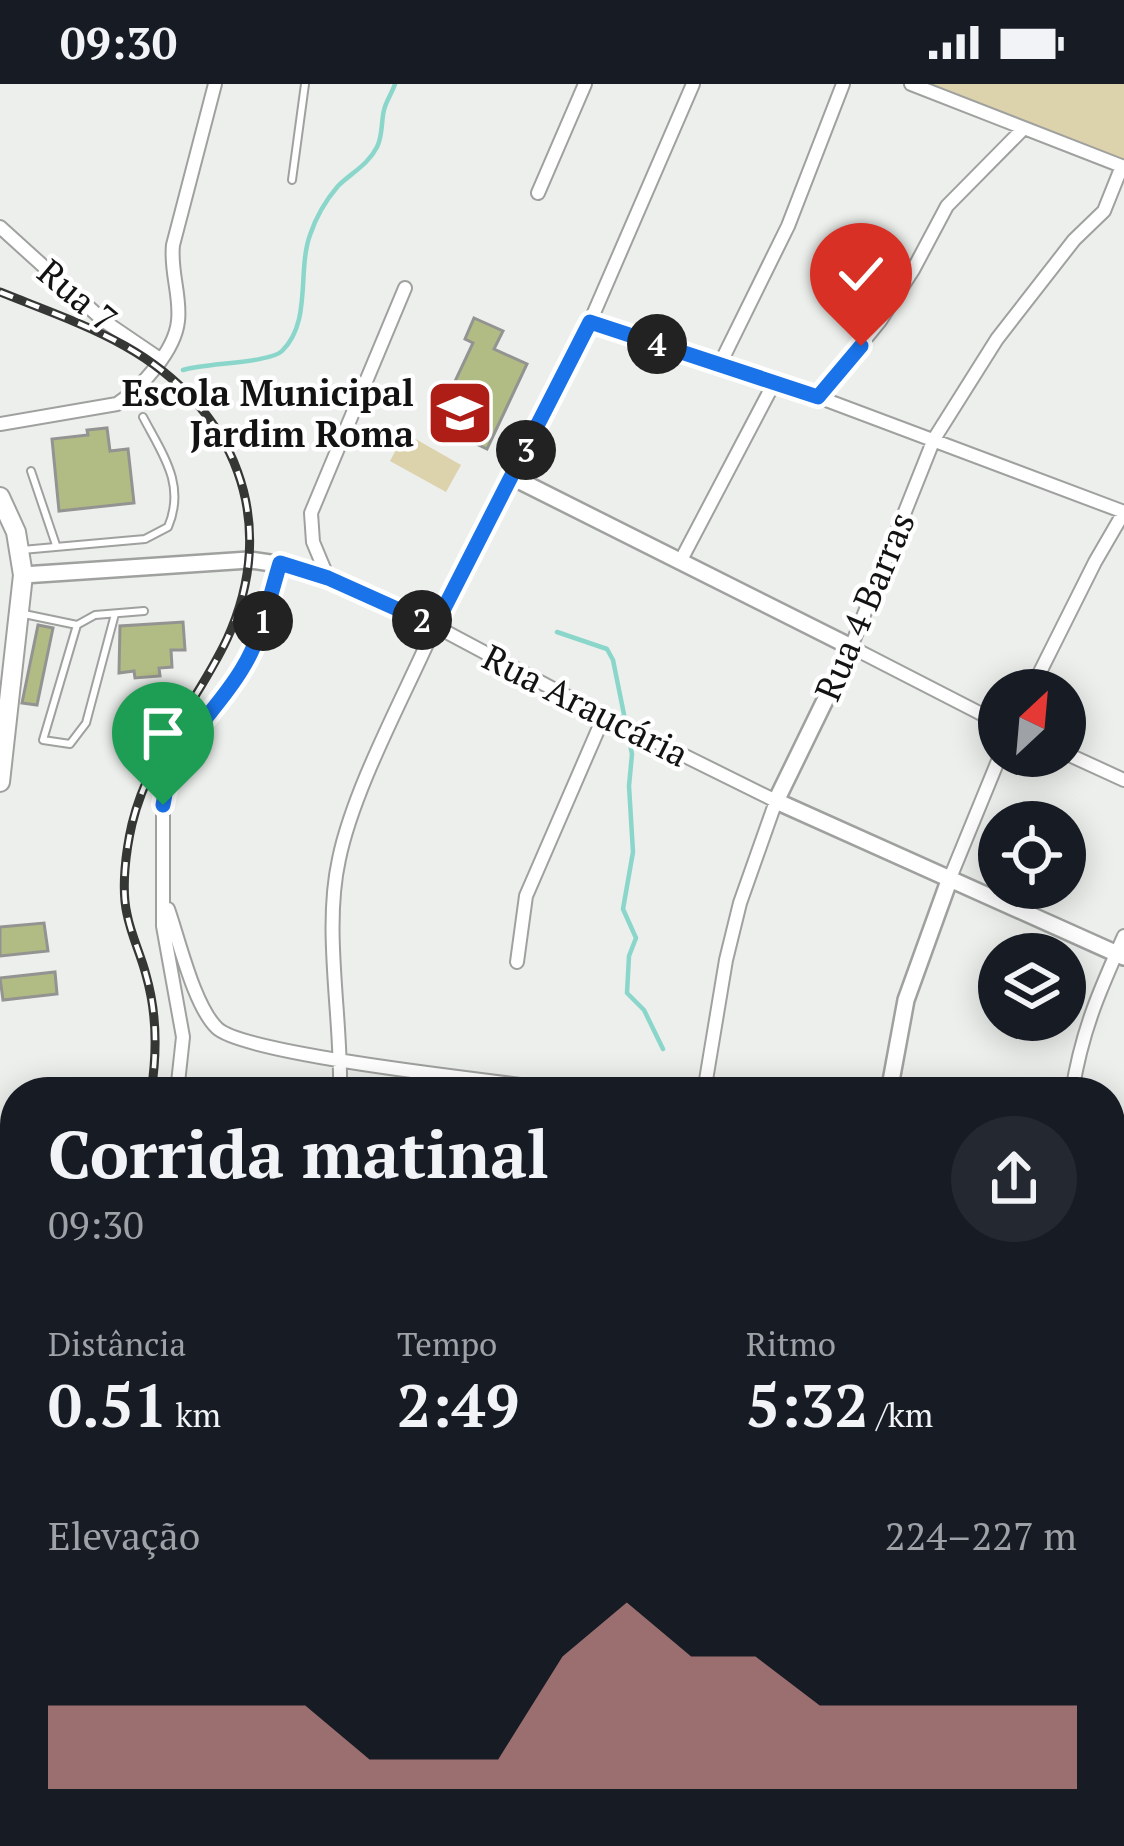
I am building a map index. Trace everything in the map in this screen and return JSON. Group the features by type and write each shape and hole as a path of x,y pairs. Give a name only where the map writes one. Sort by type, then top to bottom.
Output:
{"main road":[{"path":"0,496 23,575 0,782"}],"street":[{"path":"0,424 117,404 134,393 160,358 179,318 171,267 173,245 215,84"},
{"path":"538,193 585,84"},
{"path":"340,1077 334,911 338,862 350,820 435,626 590,322 693,84"},
{"path":"720,364 788,226 843,84"},
{"path":"910,84 1123,167"},
{"path":"818,397 880,320 947,206 1023,129"},
{"name":"Rua 4 Barras","path":"707,1077 731,940 776,801 850,647 934,439 997,339 1074,240 1103,211 1123,167"},
{"name":"Rua 7","path":"0,227 104,322 160,358"},
{"path":"328,578 314,542 311,513 405,288"},
{"path":"590,322 818,397 1124,512 1042,669"},
{"path":"681,560 774,382"},
{"path":"512,477 978,712"},
{"name":"Rua Araucária","path":"23,575 249,560 280,563 328,578 435,626 776,801 1120,955"},
{"path":"179,1077 183,1037 163,926 163,805 168,774 180,749 241,672 256,643 280,563"},
{"path":"517,962 526,896 604,716"},
{"path":"1086,763 1124,780"},
{"path":"893,1077 906,1000 991,777"},
{"path":"165,900 206,1014 218,1030 236,1039 451,1077"},
{"path":"1075,1077 1098,988 1120,955 1124,936"}],"lane":[{"path":"292,180 305,84"},
{"path":"12,539 56,545 145,539 169,527 177,506 174,474 143,417"},
{"path":"31,471 56,545"},
{"path":"21,613 77,625 95,615 144,611"},
{"path":"77,625 43,740 70,744 86,723 116,614"}],"shaded area":[{"path":"924,84 1124,84 1124,159"},
{"path":"405,433 461,465 446,492 390,461"}],"building":[{"path":"474,318 503,331 494,349 527,364 487,449 435,424 473,343 465,339"},
{"path":"107,428 110,451 128,449 134,503 59,511 52,439"},
{"path":"183,622 185,650 171,650 172,667 159,668 160,676 135,678 134,671 119,673 120,626"},
{"path":"38,625 53,628 37,705 22,703"},
{"path":"44,923 48,951 0,956 0,927"},
{"path":"55,972 57,994 3,1000 0,978"}],"waterway":[{"path":"183,370 265,358 282,351 291,339 301,311 312,228 334,191 377,147 395,84"},
{"path":"557,632 607,649 613,660 632,754 633,852 623,909 636,938 629,956 627,993 644,1010 663,1049"}],"railway":[{"path":"0,292 110,338 163,372 195,401 220,435 238,472 247,511 249,552 243,595 227,639 150,774 128,845 125,904 150,989 152,1077"}],"place":[{"name":"Escola Municipal Jardim Roma","path":"460,413"}],"route":[{"path":"163,805 168,774 180,749 241,672 256,643 280,563 328,578 435,626 590,322 818,397 861,346"}]}
